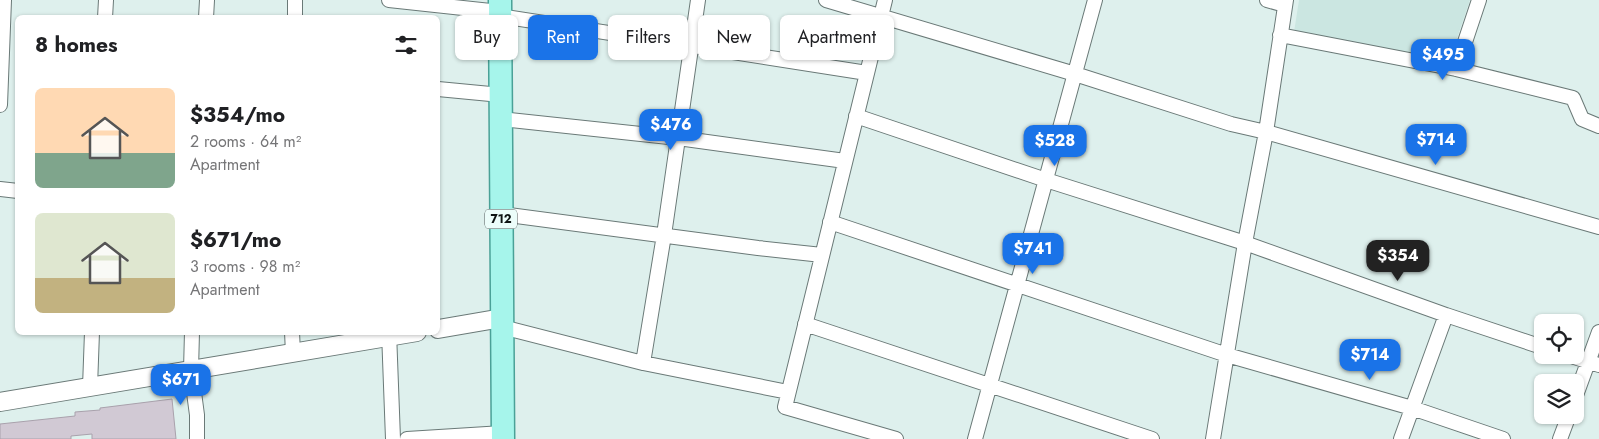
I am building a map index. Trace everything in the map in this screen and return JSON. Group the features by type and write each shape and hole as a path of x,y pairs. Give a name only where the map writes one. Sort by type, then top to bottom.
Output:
{"main road":[{"name":"712","path":"500,9 503,436"}],"street":[{"path":"0,104 4,0"},
{"path":"105,15 106,0"},
{"path":"206,15 207,0"},
{"path":"295,0 295,15"},
{"path":"392,0 500,9 691,47 866,73"},
{"path":"643,363 664,235 698,0"},
{"path":"826,0 881,15 884,0"},
{"path":"975,439 1095,0"},
{"path":"1213,439 1245,243 1266,132 1285,2 1267,0"},
{"path":"1456,69 1479,0"},
{"path":"894,19 1231,124 1266,132 1599,227"},
{"path":"1280,35 1456,69 1573,98 1582,119 1599,126"},
{"path":"869,60 785,407 896,439"},
{"path":"440,89 501,95"},
{"path":"856,116 1046,180 1245,243 1446,315 1534,343"},
{"path":"501,118 678,138 845,161"},
{"path":"0,189 15,191"},
{"path":"502,214 822,256"},
{"path":"830,222 1227,355 1412,408 1503,439"},
{"path":"1401,439 1446,315"},
{"path":"440,329 502,323 643,363 788,392"},
{"path":"805,324 1152,439"},
{"path":"1584,381 1594,363 1599,332"},
{"path":"90,387 92,335"},
{"path":"192,335 191,370 197,415 197,439"},
{"path":"292,335 293,353"},
{"path":"0,402 389,335 393,439"},
{"path":"1560,439 1566,424"},
{"path":"407,439 503,436"}],"shaded area":[{"path":"1299,0 1470,0 1450,59 1294,32"}],"building":[{"path":"172,399 176,439 92,439 92,434 71,436 71,439 0,439 0,424 75,416 75,412"}]}
